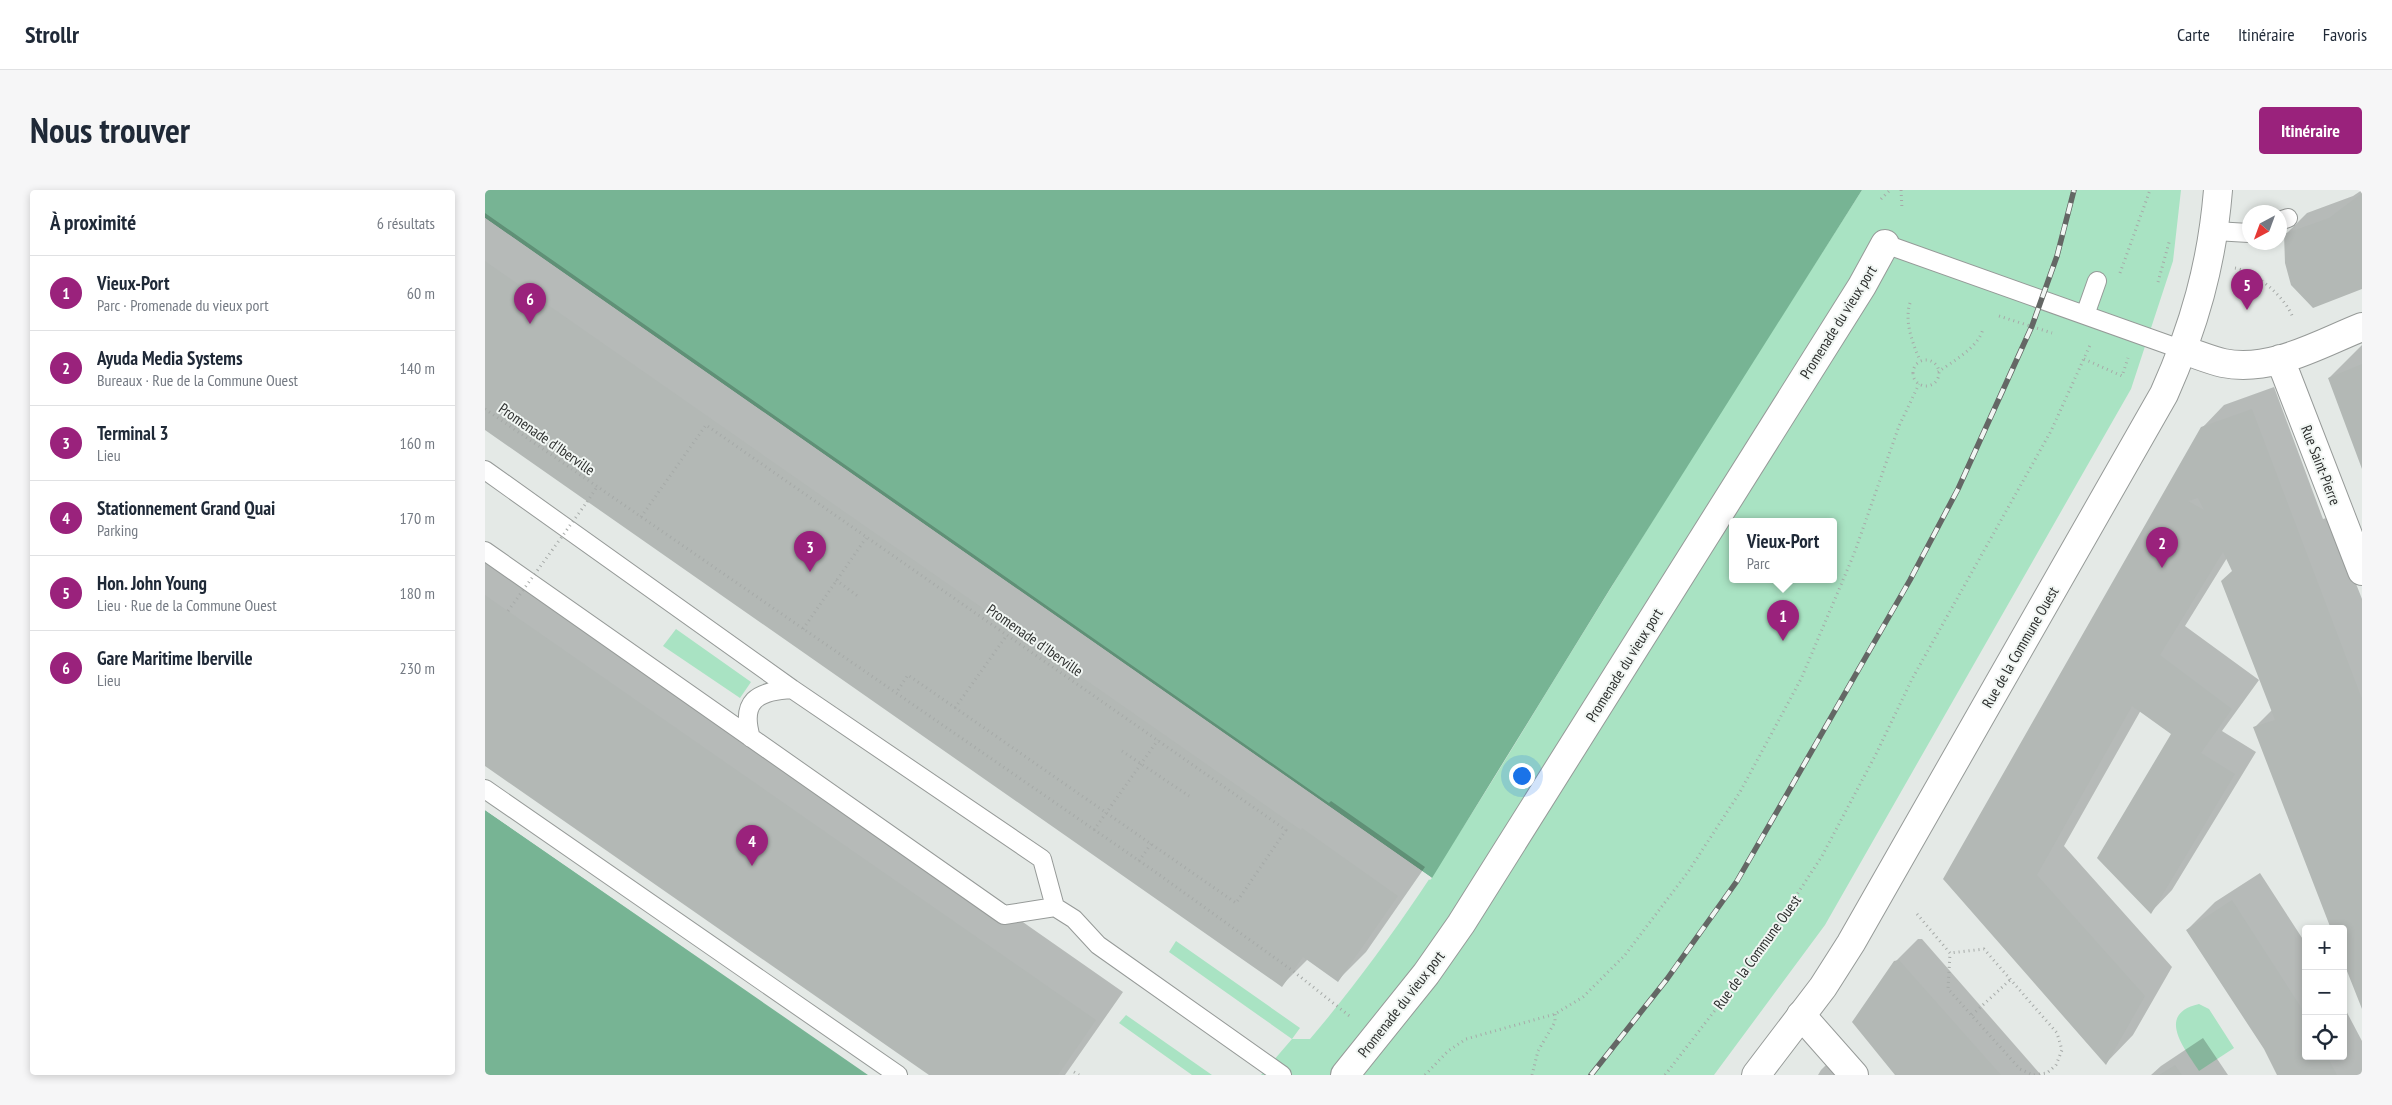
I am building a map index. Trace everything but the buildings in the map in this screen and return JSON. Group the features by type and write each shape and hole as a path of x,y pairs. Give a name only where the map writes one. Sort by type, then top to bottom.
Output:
{"street":[{"name":"Rue de la Commune Ouest","path":"1756,1075 1823,987 1873,906 2159,403 2183,350 2205,280 2215,231 2218,190"},
{"name":"Promenade du vieux port","path":"1345,1075 1426,974 1461,924 1862,286 1885,244"},
{"path":"2183,350 2231,364 2252,365 2280,359 2362,328"},
{"name":"Rue Saint-Pierre","path":"2280,359 2362,571"},
{"path":"1801,1015 1854,1075"}],"lane":[{"path":"2215,231 2242,232"},
{"path":"1885,244 2183,350"},
{"path":"2085,315 2097,281"},
{"path":"485,470 792,689 1042,858 1055,907"},
{"path":"485,551 1004,915 1055,907 1074,919 1098,945 1282,1075"},
{"path":"751,738 746,721 748,710 754,701 774,690 792,689"},
{"path":"485,789 898,1075"}],"path":[{"path":"1881,199 1889,190"},
{"path":"1901,190 1902,209"},
{"path":"2117,281 2150,190"},
{"path":"2158,282 2171,240"},
{"path":"2231,268 2246,270 2273,290 2290,309 2293,318"},
{"path":"1911,303 1908,315 1910,332 1921,361"},
{"path":"1999,316 2060,335"},
{"path":"1938,372 1973,345 1982,334 1983,329"},
{"name":"Rue de la Commune Ouest","path":"1665,1075 1757,956 1822,856 1876,754 1912,680 2051,432 2091,345"},
{"path":"2084,359 2122,376 2128,358"},
{"path":"1921,361 1931,361 1935,364 1938,372 1933,384 1925,386 1915,380 1913,372 1916,365 1921,361"},
{"path":"1425,1075 1448,1051 1465,1039 1555,1014 1576,1002 1597,985 1653,921 1706,846 1760,758 1801,679 1854,554 1899,426 1919,384"},
{"name":"Promenade d'Iberville","path":"485,409 1154,871 1293,971 1352,1018"},
{"name":"Promenade d'Iberville","path":"641,517 706,425 1286,830 1236,903 908,675 896,693"},
{"name":"Promenade d'Iberville","path":"508,611 597,487"},
{"path":"803,629 866,538"},
{"path":"836,580 859,597"},
{"path":"955,708 1007,635"},
{"path":"1094,830 1158,740"},
{"path":"1122,750 1189,796"},
{"path":"1139,861 1151,844"},
{"path":"1917,914 1950,953 1948,989 2019,1069 2033,1075 2047,1073 2056,1066 2062,1050 2057,1033 1984,949 1950,953"},
{"path":"1972,1015 2010,980"},
{"path":"1532,1075 1538,1051 1555,1022 1555,1014"},
{"path":"1074,1072 1079,1075"}],"shaded area":[{"path":"485,190 1862,190 1610,589 1432,878 485,218"},
{"path":"1862,190 2181,190 2173,261 2131,389 1825,925 1714,1075 1261,1075 1292,1039 1310,1039 1385,944 1453,844 1755,358"},
{"path":"676,629 751,682 740,698 663,646"},
{"path":"485,810 868,1075 485,1075"},
{"path":"1176,941 1300,1028 1292,1039 1169,952"},
{"path":"2199,1004 2209,1009 2234,1048 2199,1071 2181,1043 2176,1024 2178,1016 2186,1009"},
{"path":"1126,1015 1212,1075 1192,1075 1119,1023"}],"pier":[{"path":"485,218 1432,878 1430,880 485,221"},
{"path":"485,808 869,1073 870,1075 485,810"}],"railway":[{"path":"1591,1075 1667,979 1737,881 1910,580 1958,489 2032,326 2057,256 2074,190"}],"place":[{"name":"Hon. John Young","path":"2247,310"},
{"name":"Gare Maritime Iberville","path":"530,324"},
{"name":"Ayuda Media Systems","path":"2162,568"},
{"name":"Terminal 3","path":"810,572"},
{"name":"Vieux-Port","path":"1783,641"},
{"name":"Stationnement Grand Quai","path":"752,866"}]}
